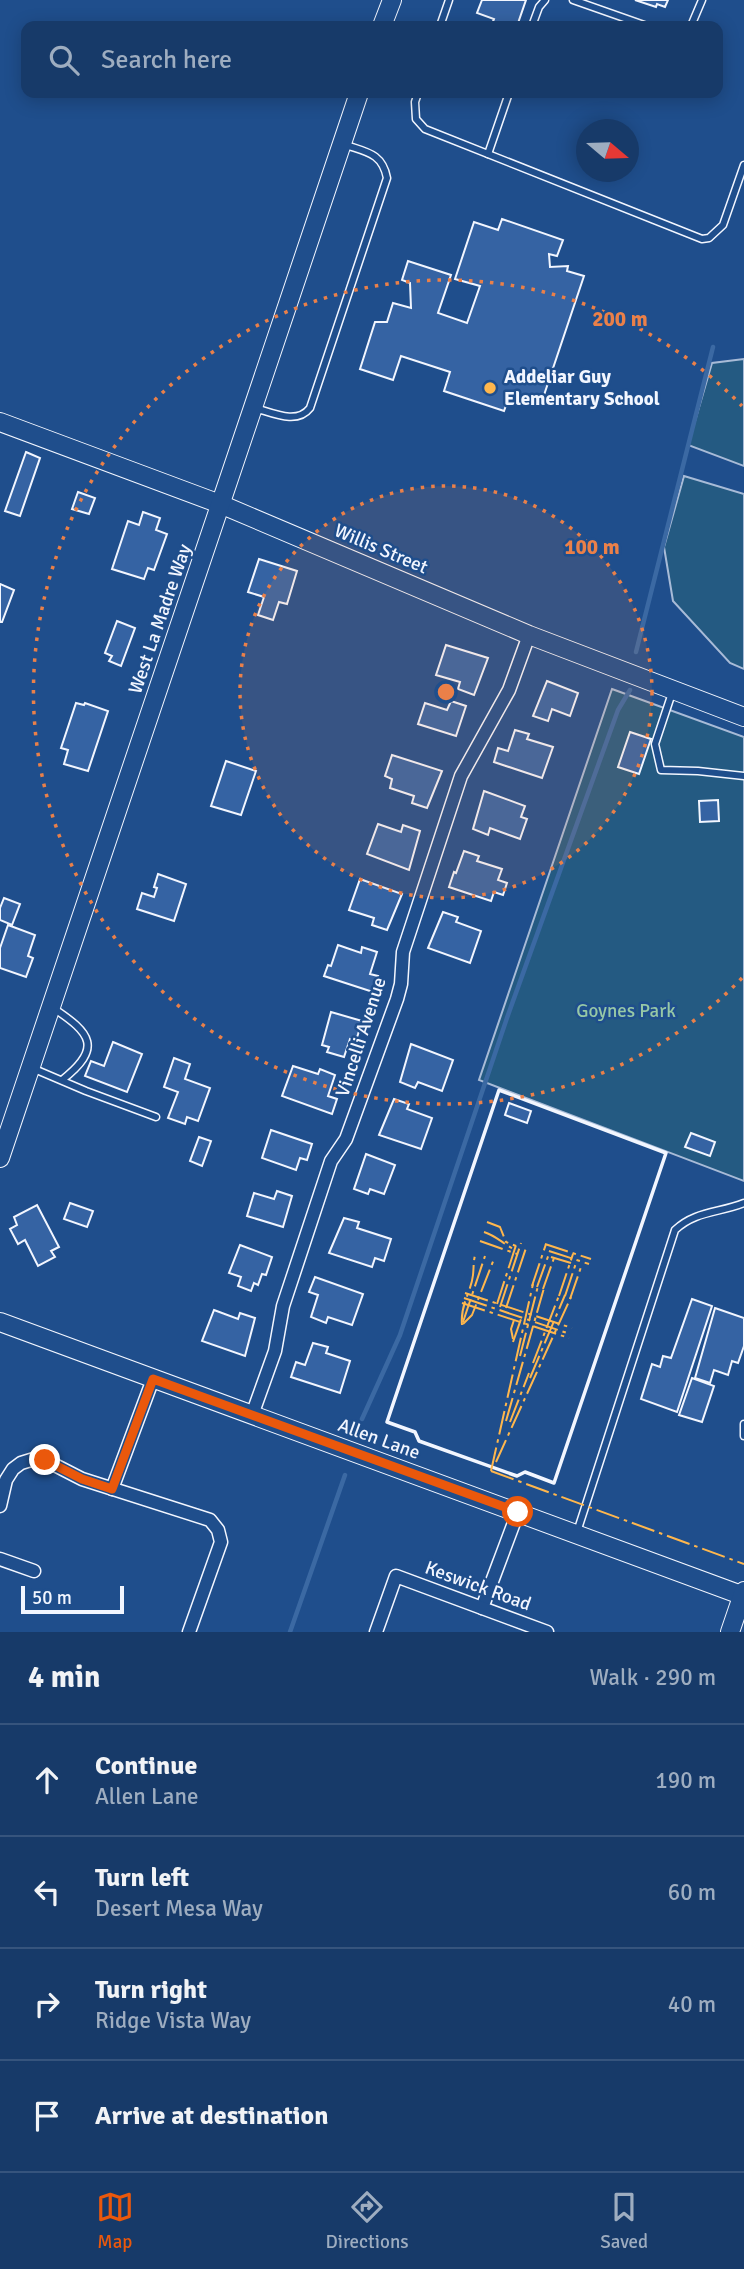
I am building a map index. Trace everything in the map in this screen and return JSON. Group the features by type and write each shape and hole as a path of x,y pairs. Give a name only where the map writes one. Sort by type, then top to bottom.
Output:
{"street":[{"path":"384,21 391,0"},
{"name":"West La Madre Way","path":"0,1158 357,98"},
{"name":"Willis Street","path":"0,422 220,504 529,635 744,716"},
{"name":"Vincelli Avenue","path":"251,1415 275,1351 283,1306 331,1161 346,1139 397,999 403,952 461,776 509,690 529,635"},
{"name":"Allen Lane","path":"0,1322 744,1594"},
{"path":"112,1489 153,1379"},
{"path":"0,1506 6,1480 13,1469 34,1459 45,1460 82,1479 210,1520 218,1530 220,1549 189,1632"},
{"path":"482,1608 518,1512"},
{"path":"0,1559 34,1571"},
{"name":"Keswick Road","path":"376,1632 396,1576 547,1632"},
{"path":"730,1632 744,1594"}],"lane":[{"path":"442,21 449,0"},
{"path":"534,21 545,0"},
{"path":"573,0 633,21"},
{"path":"693,21 702,0"},
{"path":"416,98 416,119 425,129 702,239 709,238 723,225 744,165"},
{"path":"488,154 507,98"},
{"path":"253,407 292,418 305,414 310,408 387,178 384,165 377,157 342,144"},
{"path":"673,689 655,744 661,770 744,776"},
{"path":"51,1007 76,1023 85,1034 88,1047 85,1059 62,1080"},
{"path":"30,1068 156,1117"},
{"path":"576,1534 675,1230 696,1215 744,1203"},
{"path":"744,1424 744,1436"}],"green space":[{"path":"744,359 744,466 688,445 712,363"},
{"path":"684,476 744,494 744,669 730,663 673,601 664,547"},
{"name":"Goynes Park","path":"612,689 744,737 744,1181 479,1080"}],"building":[{"path":"482,0 526,0 519,21 493,21 494,19 477,13"},
{"path":"635,0 668,0 665,7 657,4 656,7"},
{"path":"502,219 563,240 557,256 549,254 550,267 568,266 567,271 584,276 544,395 509,397 504,411 444,391 450,372 401,356 393,380 360,369 375,322 387,322 393,303 411,308 410,283 402,280 408,261 451,275 438,313 467,323 480,286 455,279 474,222 498,230"},
{"path":"26,452 40,458 20,516 5,511"},
{"path":"78,492 95,498 89,514 72,509"},
{"path":"143,512 160,518 156,530 167,534 154,570 148,568 144,579 112,569 128,521 139,525"},
{"path":"259,559 297,571 287,604 279,602 273,620 258,615 264,597 248,592"},
{"path":"0,584 14,590 2,622 0,622"},
{"path":"117,621 135,628 121,666 109,661 112,656 105,653"},
{"path":"446,645 488,658 474,695 458,689 460,682 436,675"},
{"path":"547,681 578,693 570,716 552,709 548,721 533,716"},
{"path":"451,701 466,706 456,736 418,724 425,703 447,710"},
{"path":"76,703 85,703 108,711 88,771 64,764 68,750 61,748"},
{"path":"515,730 529,734 527,739 553,747 542,778 494,762 498,748 508,751"},
{"path":"630,732 651,739 639,774 618,767"},
{"path":"392,755 442,771 427,808 412,803 414,796 390,788 392,779 385,776"},
{"path":"226,761 256,771 241,815 211,806"},
{"path":"484,791 525,806 521,817 527,819 520,839 490,828 488,835 473,829"},
{"path":"718,800 719,821 700,822 699,801"},
{"path":"378,824 401,832 403,825 420,831 409,870 367,854"},
{"path":"464,851 479,856 477,861 502,869 498,880 507,883 503,895 494,892 491,901 449,887"},
{"path":"158,874 186,884 174,921 137,909 142,893 154,897"},
{"path":"360,879 402,894 387,930 372,925 374,918 349,910"},
{"path":"4,898 20,904 12,925 0,920 0,908"},
{"path":"443,912 458,917 456,922 481,931 470,963 428,948"},
{"path":"8,925 35,935 28,956 33,958 26,977 0,968 0,948"},
{"path":"338,945 361,953 362,947 377,952 370,974 378,976 373,992 324,976 328,965 331,966"},
{"path":"331,1012 362,1021 356,1041 350,1039 344,1057 327,1052 329,1047 322,1045"},
{"path":"113,1042 142,1054 127,1092 85,1076 91,1061 104,1066"},
{"path":"411,1044 453,1060 442,1091 418,1082 415,1088 400,1082"},
{"path":"174,1058 190,1064 185,1079 210,1088 198,1121 187,1117 185,1124 168,1118 178,1092 164,1087"},
{"path":"293,1066 318,1074 320,1069 335,1075 328,1096 337,1099 332,1114 282,1096"},
{"path":"394,1099 409,1104 407,1109 432,1118 421,1149 379,1135"},
{"path":"509,1103 531,1111 527,1123 505,1115"},
{"path":"271,1130 312,1144 307,1160 300,1158 296,1170 262,1158"},
{"path":"691,1133 715,1142 710,1156 685,1147"},
{"path":"199,1137 211,1141 202,1166 190,1161"},
{"path":"366,1154 395,1165 384,1194 370,1189 368,1194 354,1189"},
{"path":"277,1191 292,1196 283,1227 247,1216 254,1193 274,1199"},
{"path":"70,1203 93,1211 87,1227 64,1219"},
{"path":"37,1205 59,1247 51,1251 55,1257 38,1266 25,1240 18,1244 10,1229 17,1225 14,1217"},
{"path":"344,1218 359,1222 357,1228 391,1239 384,1261 375,1258 372,1267 329,1253"},
{"path":"240,1245 272,1257 266,1275 262,1274 258,1285 254,1283 251,1291 238,1286 241,1277 229,1273"},
{"path":"315,1277 363,1294 352,1325 328,1317 326,1323 311,1317 318,1295 309,1292"},
{"path":"692,1299 712,1306 677,1412 641,1399 652,1364 660,1367 663,1356 671,1358"},
{"path":"715,1308 744,1318 744,1346 738,1363 732,1361 728,1375 714,1370 710,1383 695,1378"},
{"path":"214,1310 238,1319 240,1313 255,1318 245,1356 202,1341"},
{"path":"313,1343 328,1347 326,1353 350,1361 340,1393 291,1377 296,1362 305,1365"},
{"path":"692,1378 714,1386 702,1422 679,1415"}],"waterway":[{"path":"636,652 713,347"},
{"path":"362,1419 400,1335 508,1015 618,710 630,690"},
{"path":"290,1632 345,1475"}],"wall":[{"path":"499,1090 666,1153 554,1483 525,1472 517,1476 419,1441 415,1432 387,1422 499,1090"}],"power":[{"path":"487,1222 500,1227 506,1242 516,1246"},
{"path":"484,1232 516,1250"},
{"path":"480,1241 517,1254"},
{"path":"497,1304 517,1242"},
{"path":"500,1307 521,1243"},
{"path":"545,1244 591,1259"},
{"path":"532,1286 546,1244"},
{"path":"506,1308 527,1245"},
{"path":"549,1251 589,1264"},
{"path":"537,1287 550,1251"},
{"path":"462,1325 476,1252"},
{"path":"559,1296 573,1254"},
{"path":"463,1322 485,1256"},
{"path":"551,1257 571,1263"},
{"path":"543,1289 554,1258"},
{"path":"463,1324 472,1315 494,1259"},
{"path":"565,1296 577,1260"},
{"path":"570,1299 581,1267"},
{"path":"491,1471 533,1284"},
{"path":"520,1356 538,1286"},
{"path":"506,1421 544,1288"},
{"path":"465,1293 572,1328"},
{"path":"533,1363 560,1293"},
{"path":"530,1378 565,1295"},
{"path":"496,1462 571,1297"},
{"path":"464,1298 570,1334"},
{"path":"462,1303 569,1338"},
{"path":"513,1342 521,1319"},
{"path":"513,1339 511,1329 514,1320"},
{"path":"510,1422 529,1373"},
{"path":"491,1471 744,1564"}],"place":[{"name":"Addeliar Guy Elementary School","path":"490,388"}],"route":[{"path":"45,1460 82,1479 112,1489 153,1379 518,1512"}]}
